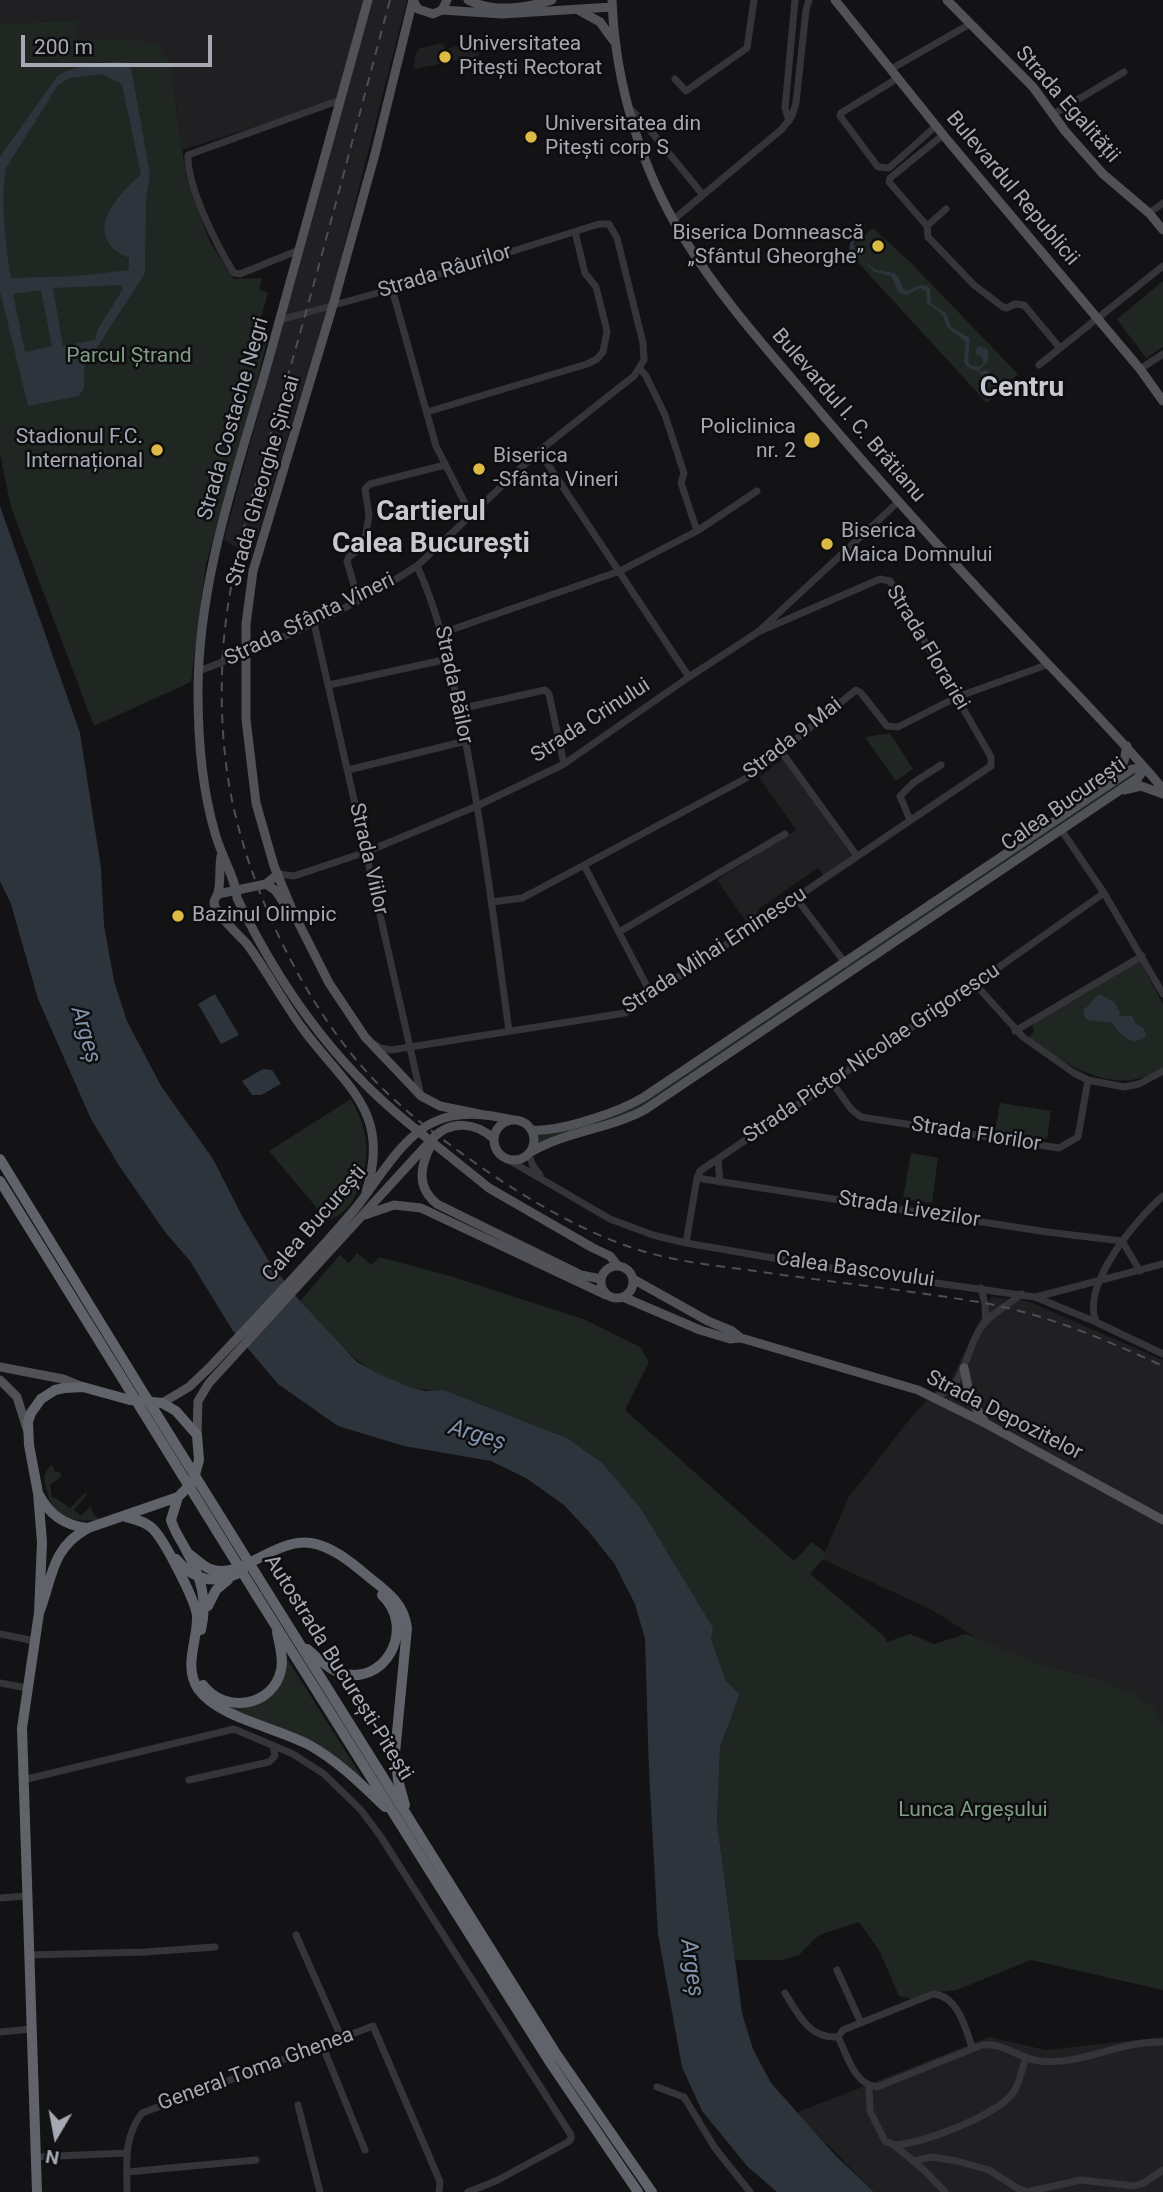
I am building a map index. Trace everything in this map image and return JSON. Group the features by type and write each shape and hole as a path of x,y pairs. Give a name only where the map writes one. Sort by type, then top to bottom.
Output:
{"highway":[{"name":"Autostrada București-Pitești","path":"0,1159 262,1593 275,1625 551,2064 638,2192"},
{"name":"Autostrada București-Pitești","path":"0,1181 262,1593 299,1642 555,2052 652,2192"},
{"path":"37,2192 22,1728 39,1613 42,1542 38,1493 28,1430 31,1413 47,1394 64,1388 83,1387 130,1400 162,1403 187,1422 197,1436 200,1453 196,1476 178,1497 171,1512 171,1520 205,1592 197,1672 211,1693 233,1704 257,1700 270,1691 276,1684 282,1662 275,1625"},
{"path":"38,1493 46,1507 60,1520 73,1526 88,1528"},
{"path":"39,1613 58,1555 74,1535 178,1497"},
{"path":"126,1517 149,1525 183,1568 211,1581 230,1578 286,1551 299,1548 316,1550 338,1560 379,1592 391,1605 396,1618 397,1638 390,1655 383,1663 364,1673 338,1672 327,1667 299,1642"},
{"path":"188,1553 208,1568 222,1571 234,1569 284,1545 317,1545 343,1557 395,1598 404,1614 407,1628 396,1753 398,1780 409,1817"},
{"path":"166,1548 196,1610 191,1662 196,1684 202,1694 222,1709 277,1730 321,1752 349,1773 397,1820"},
{"path":"204,1616 212,1595 230,1578"}],"main road":[{"name":"Strada Costache Negri","path":"368,0 219,536 199,671 201,752 213,830 243,910 272,965 301,1011 335,1054 369,1090 489,1188 593,1248"},
{"path":"413,0 422,12 433,14 442,10 502,14 579,10 612,4"},
{"name":"Strada Gheorghe Șincai","path":"413,0 375,154 333,305 256,556 247,606 244,654 248,743 256,803 278,874 293,912 329,983 365,1038 421,1096 439,1106 484,1115"},
{"path":"442,10 447,0"},
{"path":"468,0 498,8 552,0"},
{"name":"Bulevardul Republicii","path":"835,0 943,135 1140,369 1163,401"},
{"name":"Strada Egalității","path":"947,0 1033,87 1052,115 1103,174 1149,214 1163,230"},
{"name":"Bulevardul I. C. Brătianu","path":"612,4 616,45 629,108 651,172 673,220 694,255 722,294 898,502 1127,746 1163,792"},
{"path":"579,10 600,22 616,45"},
{"path":"407,25 422,12"},
{"path":"1127,746 1116,787 1141,786 1163,792"},
{"name":"Calea București","path":"532,1130 562,1127 638,1101 845,962 1116,787 1138,778 1145,768"},
{"name":"Calea București","path":"530,1153 545,1144 615,1122 646,1109 1062,831 1116,787"},
{"name":"Strada Costache Negri","path":"221,856 218,894 214,904 217,911 245,942 272,965"},
{"path":"218,894 266,884 278,874"},
{"path":"266,884 275,890 293,912"},
{"name":"Strada Costache Negri","path":"245,942 289,1009 363,1105 375,1148 372,1174 364,1198"},
{"name":"Calea București","path":"338,1236 364,1198 409,1141 422,1129 452,1115 484,1115 513,1120"},
{"path":"363,1215 394,1205 435,1212 614,1298 623,1297 632,1288 633,1279 628,1270 618,1266 610,1267 602,1276 581,1276 458,1216 432,1200 425,1190 421,1173 425,1157 437,1134 463,1125 482,1130 494,1139 498,1153 507,1159 519,1160 530,1153 535,1141 532,1130 523,1122 513,1120 500,1126 494,1139"},
{"name":"Calea București","path":"162,1403 214,1370 437,1134"},
{"path":"593,1248 602,1261 601,1287 606,1294"},
{"path":"593,1248 610,1256 618,1266"},
{"name":"Strada Depozitelor","path":"633,1279 741,1338 894,1382 934,1397 1163,1520"},
{"name":"Strada Depozitelor","path":"623,1297 700,1330 730,1339 741,1338"},
{"path":"0,1367 63,1379 83,1387"},
{"path":"964,1368 970,1397 985,1423"},
{"name":"Calea București","path":"197,1436 198,1401 214,1370"},
{"path":"0,1380 17,1397 28,1430"}],"street":[{"path":"675,79 687,91 747,48 754,0"},
{"path":"789,121 785,108 795,0"},
{"path":"673,220 789,121 796,103 809,0"},
{"path":"891,69 970,24"},
{"path":"1052,115 1124,72"},
{"path":"898,78 840,116 878,167 889,168 936,125"},
{"path":"299,250 240,274 234,273 206,219 190,175 188,155 340,100"},
{"path":"629,108 703,195"},
{"path":"943,135 889,180 927,226 928,237 974,285 1007,309 1015,304 1024,306 1060,348"},
{"path":"1149,214 1163,203"},
{"path":"927,226 946,209"},
{"name":"Strada Râurilor","path":"280,320 392,289 599,224 609,224 617,238 643,343 644,360 640,369"},
{"path":"427,412 587,364 603,352 607,331 597,286 585,272 575,232"},
{"path":"1040,365 1163,266"},
{"path":"392,289 436,446 471,515"},
{"path":"1140,369 1163,354"},
{"path":"640,369 665,415 684,473 681,483 697,531"},
{"name":"Strada Sfânta Vineri","path":"199,671 314,622 417,566 539,451 640,369"},
{"path":"539,451 689,677"},
{"path":"358,600 347,561 350,555 364,545 369,515 365,489 370,484 445,465"},
{"path":"443,634 620,571 697,531 757,491"},
{"name":"Strada Crinului","path":"278,874 294,876 366,852 477,806 564,764 758,632 898,502"},
{"name":"Strada Băilor","path":"417,566 443,634 466,741 492,902 509,1031"},
{"name":"Strada Florariei","path":"758,632 885,579 890,581 991,757 991,766"},
{"name":"Strada Viilor","path":"314,622 421,1096"},
{"path":"329,685 448,659"},
{"name":"Strada 9 Mai","path":"492,902 522,898 752,775 856,690 887,726 892,728 957,696 1049,664"},
{"path":"459,709 545,690 549,694 564,764"},
{"path":"348,770 466,741"},
{"path":"780,751 857,856"},
{"path":"911,820 900,796 913,783 941,765"},
{"name":"Strada Mihai Eminescu","path":"365,1038 386,1049 622,1015 991,766"},
{"path":"1062,831 1104,893 1163,994"},
{"path":"620,932 785,834"},
{"path":"584,865 652,996"},
{"name":"Strada Pictor Nicolae Grigorescu","path":"697,1178 701,1171 718,1159 1104,893"},
{"path":"796,898 851,971"},
{"path":"1015,1031 1142,956"},
{"path":"975,984 1015,1031 1088,1080 1124,1087 1139,1084 1163,1071"},
{"name":"Strada Florilor","path":"831,1081 851,1109 861,1117 1059,1148 1078,1137 1088,1080"},
{"name":"Calea Bascovului","path":"530,1153 536,1171 548,1182"},
{"name":"Calea Bascovului","path":"507,1159 610,1219 653,1235 838,1269 1035,1297 1163,1353"},
{"path":"718,1159 720,1182"},
{"path":"686,1243 697,1178"},
{"name":"Strada Livezilor","path":"697,1178 1122,1241"},
{"path":"1096,1322 1092,1304 1100,1280 1122,1241 1139,1218 1163,1196"},
{"path":"1122,1241 1140,1271"},
{"path":"1035,1297 1163,1264"},
{"path":"981,1288 986,1322"},
{"path":"934,1397 952,1388 986,1322 1022,1294"},
{"path":"0,1634 35,1641"},
{"path":"0,1683 27,1688"},
{"path":"23,1780 234,1730 292,1754 324,1774 361,1810 405,1872 571,2135 568,2142 468,2192"},
{"path":"189,1780 269,1762 275,1756 273,1745"},
{"path":"0,1898 27,1896"},
{"path":"296,1935 342,2039"},
{"path":"29,1955 215,1947"},
{"path":"836,1970 861,2023"},
{"path":"785,1993 815,2034 830,2038 838,2037 843,2030 933,1994 944,1996 957,2011 972,2047"},
{"name":"General Toma Ghenea","path":"125,2153 130,2134 142,2113 153,2107 323,2047 373,2026 440,2182 439,2192"},
{"path":"0,2032 32,2029"},
{"path":"838,2037 859,2080 877,2087 972,2047 990,2044 1039,2061 1069,2060 1119,2048 1163,2042"},
{"path":"323,2047 365,2150"},
{"path":"894,2145 926,2139 991,2112 1015,2092 1026,2057"},
{"path":"869,2086 870,2111 885,2141 913,2161 944,2192"},
{"path":"657,2087 684,2097 715,2148 750,2192"},
{"path":"298,2105 320,2192"},
{"path":"36,2157 125,2153 127,2192"},
{"path":"913,2161 932,2157 957,2161 989,2171 1027,2192 1081,2180 1134,2186 1144,2183 1163,2170"},
{"path":"127,2172 256,2160"}],"shaded area":[{"path":"0,0 407,0 330,301 251,556 224,540 344,99 182,150 176,103 95,40 76,40 78,20 0,24"},
{"name":"Universitatea Pitești Rectorat","path":"443,43 446,49 471,43 478,47 479,56 414,69 415,55 420,48"},
{"path":"784,758 852,856 823,875 818,868 757,910 760,914 747,923 717,880 796,830 759,777"},
{"path":"991,1297 1027,1301 1163,1360 1163,1725 1153,1706 1132,1692 984,1643 932,1610 822,1559 848,1498 913,1415 951,1380"},
{"path":"989,2037 1046,2050 1163,2037 1163,2192 874,2192 796,2113"}],"green space":[{"name":"Parcul Ștrand","path":"78,20 76,40 134,39 157,44 170,63 186,176 210,242 234,279 262,278 259,289 268,293 257,331 266,344 249,417 206,564 191,682 94,726 11,507 0,454 0,24"},
{"path":"873,228 910,262 1018,374 987,403 853,257 853,245"},
{"path":"1163,281 1163,347 1146,358 1117,319"},
{"path":"890,733 913,769 896,781 865,737"},
{"path":"1145,768 1138,778 646,1109 531,1152 535,1141 532,1130 626,1106 1132,769"},
{"path":"1139,960 1163,1004 1163,1067 1146,1076 1128,1080 1111,1079 1076,1068 1028,1038 1034,1032 1032,1024"},
{"path":"351,1099 365,1135 363,1176 346,1209 327,1220 269,1151"},
{"path":"1000,1103 1051,1111 1047,1139 995,1132"},
{"path":"911,1153 938,1158 932,1203 903,1199"},
{"name":"Lunca Argeșului","path":"357,1253 372,1265 379,1257 447,1275 583,1319 640,1347 649,1362 625,1410 794,1561 812,1542 827,1554 810,1574 884,1636 887,1642 910,1634 934,1644 966,1634 1035,1662 1132,1692 1153,1706 1163,1725 1163,1990 1031,1960 957,1990 912,1999 899,1996 879,1950 859,1922 819,1935 799,1955 782,1960 735,1960 717,1822 720,1747 740,1694 726,1681 711,1639 567,1438 444,1390 420,1389 399,1384 362,1364 330,1334 300,1301 340,1255 349,1263"},
{"path":"52,1465 55,1472 59,1471 62,1476 50,1485 52,1498 70,1508 85,1493 87,1494 74,1510 81,1516 90,1507 95,1516 101,1519 83,1521 60,1513 50,1500 45,1480 45,1474"},
{"path":"284,1654 365,1782 343,1766 218,1702 268,1697"}],"water":[{"path":"119,61 131,68 150,174 146,198 145,273 84,368 84,388 79,396 28,406 0,291 0,157 58,75 75,68","holes":["102,74 122,84 141,174 118,199 106,219 107,239 114,249 129,258 129,270 78,276 11,278 4,208 6,168 58,85 70,78","121,285 123,289 97,331 95,340 63,346 53,288","41,290 52,346 25,352 13,294"]},
{"path":"864,232 853,244 856,251 868,265 896,274 906,291 921,285 930,288 931,304 946,313 951,327 970,338 970,365 980,367 983,363 982,357 976,354 979,346 988,350 988,361 979,370 987,370 990,373 988,378 966,366 966,342 948,328 942,314 927,303 926,291 921,288 906,295 899,293 891,276 874,272 859,256 849,252 850,243"},
{"name":"Argeș","path":"0,506 80,733 101,868 104,925 114,981 127,1021 161,1086 213,1159 270,1263 300,1301 357,1362 407,1386 425,1391 444,1390 567,1438 602,1463 641,1509 713,1628 711,1639 726,1681 740,1694 720,1747 717,1822 742,2013 753,2049 771,2083 835,2155 874,2192 777,2192 748,2167 702,2111 682,2067 658,1934 645,1639 635,1604 614,1563 564,1505 526,1478 491,1461 404,1446 338,1426 278,1384 233,1331 190,1261 165,1232 91,1119 38,999 11,904 0,881"},
{"path":"215,994 239,1035 221,1044 198,1004"},
{"path":"1099,994 1114,1002 1120,1012 1119,1016 1132,1016 1136,1024 1144,1028 1146,1036 1141,1040 1131,1040 1112,1023 1088,1020 1084,1016 1084,1010"},
{"path":"263,1069 272,1070 281,1084 261,1095 252,1095 242,1081"}],"railway":[{"path":"390,0 318,269 241,539 223,650 226,763 241,837 268,913 306,988 352,1054 401,1105 495,1177 531,1200 588,1230 627,1246 674,1259 927,1294 1007,1308 1075,1329 1163,1366"}],"place":[{"name":"Universitatea Pitești Rectorat","path":"445,57"},
{"name":"Universitatea din Pitești corp S","path":"531,137"},
{"name":"Biserica Domnească „Sfântul Gheorghe”","path":"878,246"},
{"name":"Policlinica nr. 2","path":"812,440"},
{"name":"Stadionul F.C. Internațional","path":"157,450"},
{"name":"Biserica -Sfânta Vineri","path":"479,469"},
{"name":"Biserica Maica Domnului","path":"827,544"},
{"name":"Bazinul Olimpic","path":"178,916"}],"district":[{"name":"Centru","path":"1022,389"},
{"name":"Cartierul Calea București","path":"431,529"}]}
